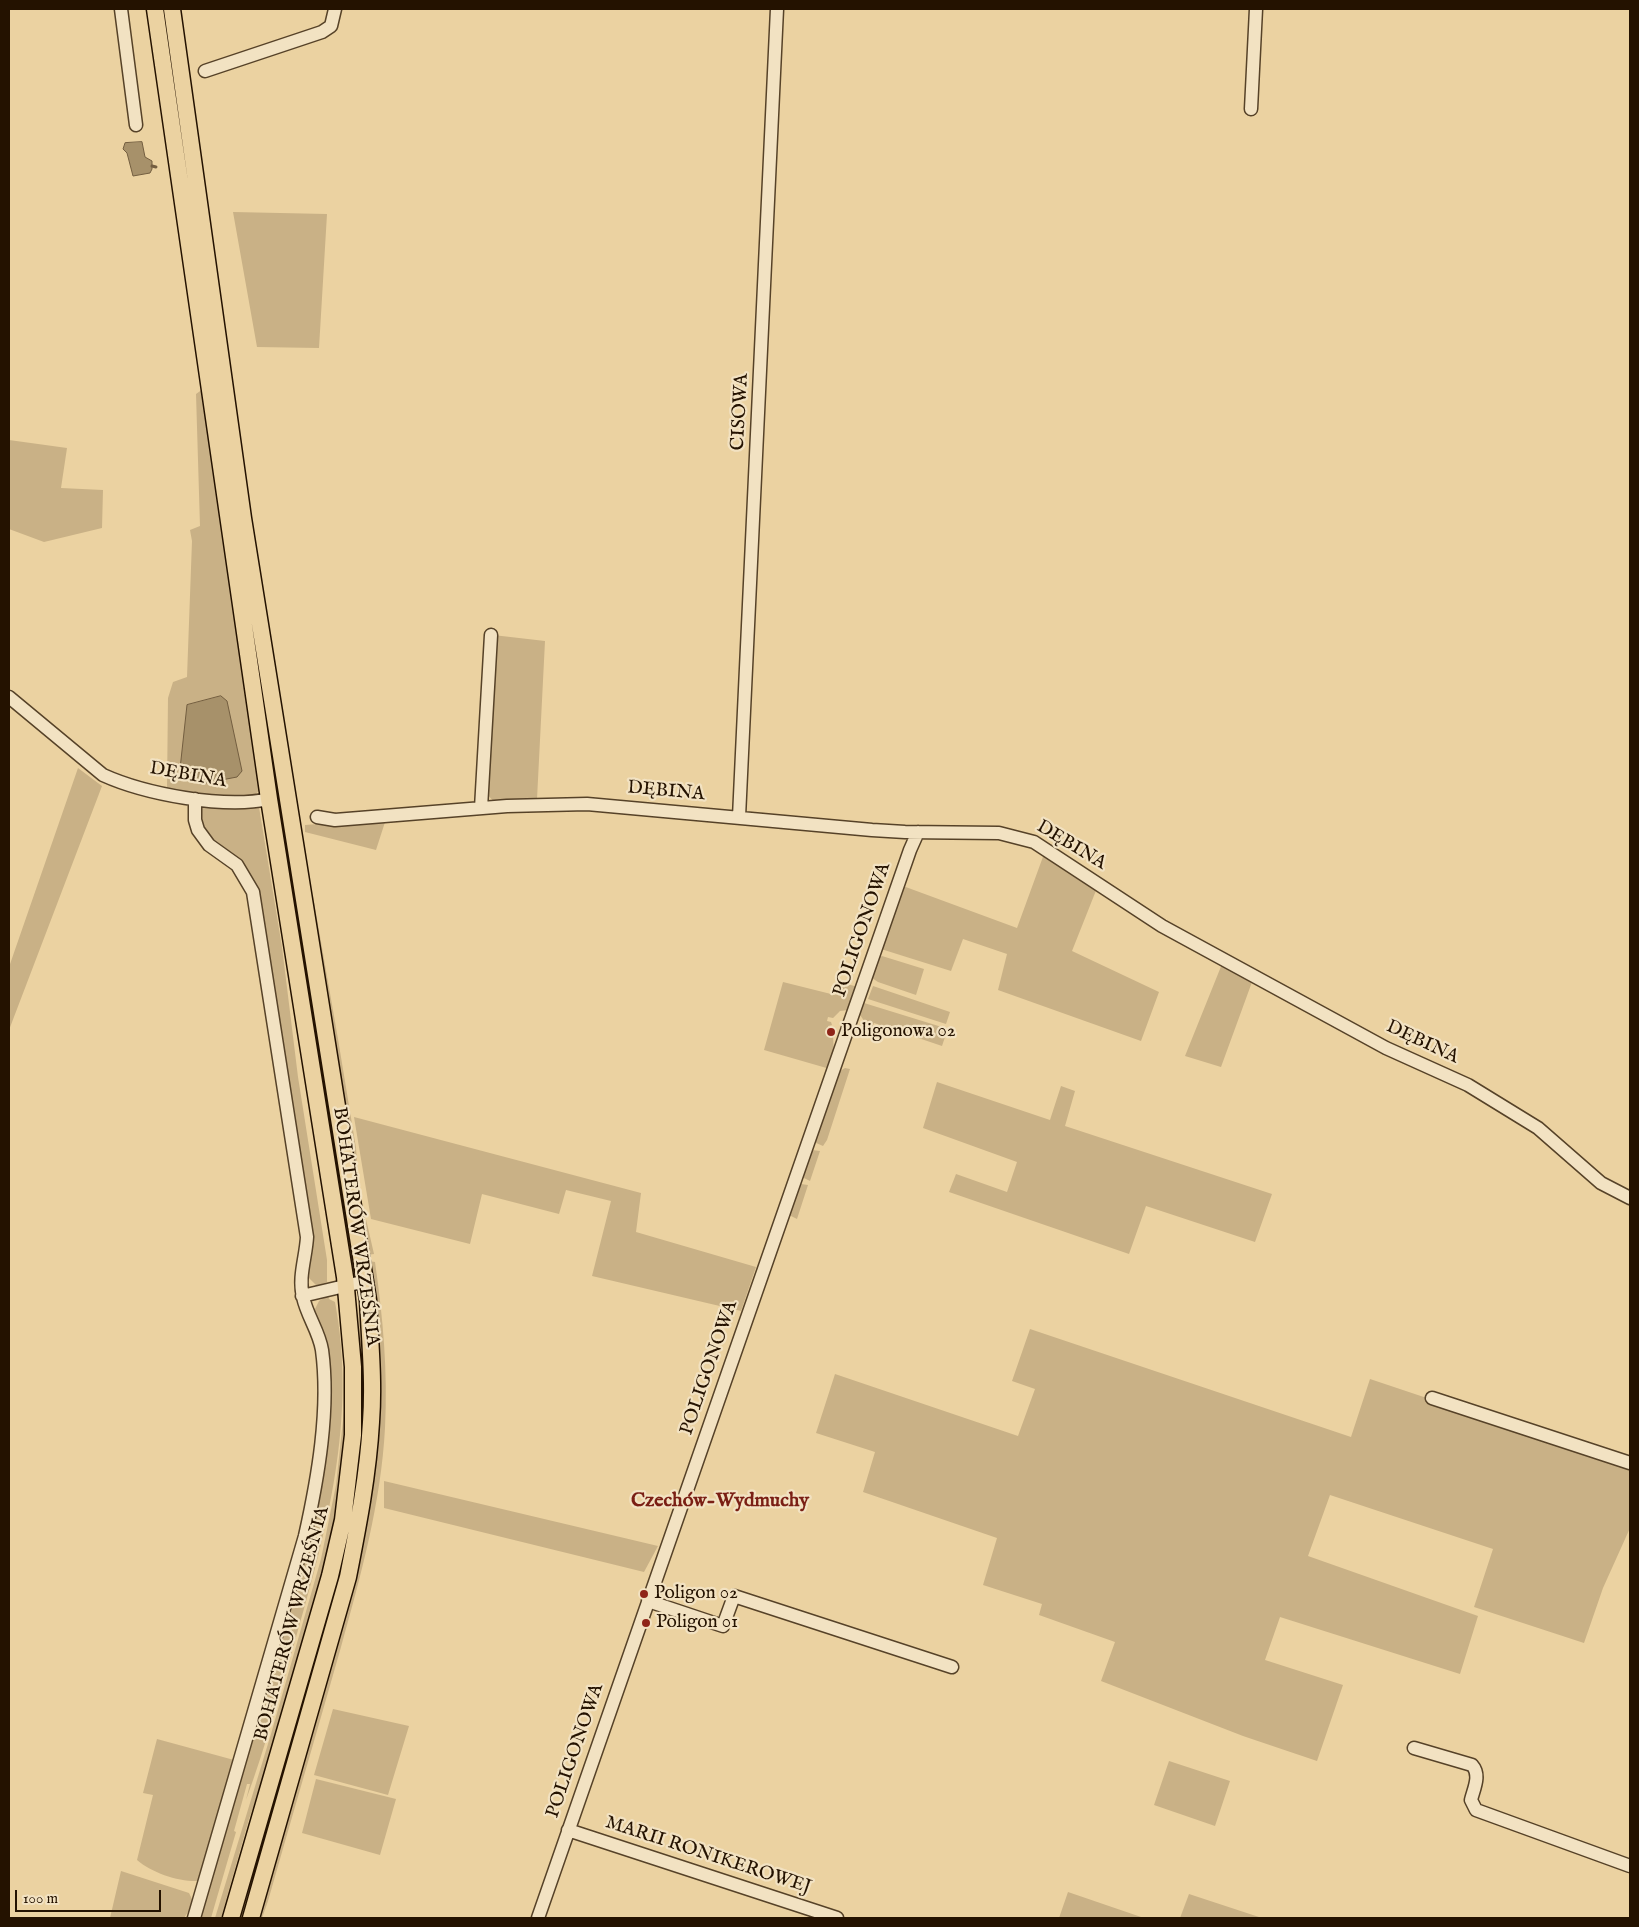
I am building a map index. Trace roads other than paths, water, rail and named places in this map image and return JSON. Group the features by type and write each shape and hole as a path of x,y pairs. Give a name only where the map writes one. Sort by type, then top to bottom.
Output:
{"main road":[{"name":"BOHATERÓW WRZEŚNIA","path":"155,9 269,799 346,1285 354,1407 351,1466 343,1520 330,1576 231,1918"},
{"name":"BOHATERÓW WRZEŚNIA","path":"172,9 240,500 368,1300 371,1420 365,1482 357,1532 348,1577 251,1918"}],"street":[{"path":"121,9 136,125"},
{"name":"CISOWA","path":"739,817 777,9"},
{"path":"1251,109 1256,9"},
{"path":"205,71 322,32 332,26 335,14"},
{"path":"481,808 491,635"},
{"name":"DĘBINA","path":"9,697 103,775 121,783 195,799 236,804 269,799"},
{"path":"194,1918 297,1566 312,1505 321,1434 323,1358 319,1338 302,1296 300,1279 306,1255 307,1237 253,892 238,865 209,845 198,830 195,820 195,799"},
{"name":"DĘBINA","path":"316,817 335,820 481,808 587,804 904,832 999,833 1034,842 1162,926 1386,1048 1472,1088 1538,1128 1601,1183 1630,1198"},
{"path":"904,832 911,847"},
{"name":"POLIGONOWA","path":"538,1918 911,847 918,832"},
{"path":"302,1296 366,1282"},
{"path":"1432,1398 1630,1463"},
{"path":"648,1601 722,1626 734,1596 952,1668"},
{"path":"1414,1748 1472,1765 1476,1769 1477,1777 1471,1800 1476,1810 1630,1866"},
{"name":"MARII RONIKEROWEJ","path":"568,1830 837,1918"}],"waterway":[{"path":"152,166 156,167"}],"place":[{"name":"Poligonowa 02","path":"831,1032"},
{"name":"Poligon 02","path":"644,1594"},
{"name":"Poligon 01","path":"646,1623"}],"district":[{"name":"Czechów-Wydmuchy","path":"720,1502"}]}
